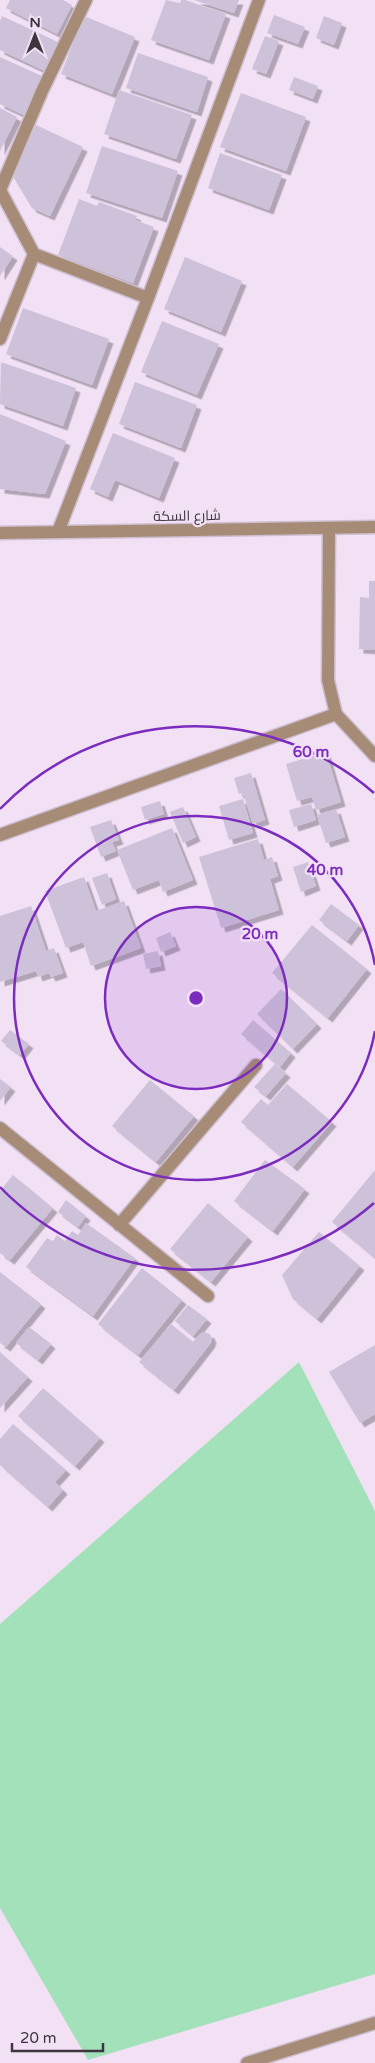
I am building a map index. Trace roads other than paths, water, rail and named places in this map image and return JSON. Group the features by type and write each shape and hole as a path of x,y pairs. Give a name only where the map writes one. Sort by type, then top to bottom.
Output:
{"street":[{"path":"86,0 42,91 0,190 34,254 148,298"},
{"path":"58,532 259,0"},
{"path":"0,339 34,254"},
{"name":"شارع السكة","path":"0,533 375,527"},
{"path":"328,529 328,680 336,714 375,756"},
{"path":"0,835 336,714"},
{"path":"120,1225 256,1065"},
{"path":"0,1128 208,1296"},
{"path":"247,2063 375,2023"}]}
